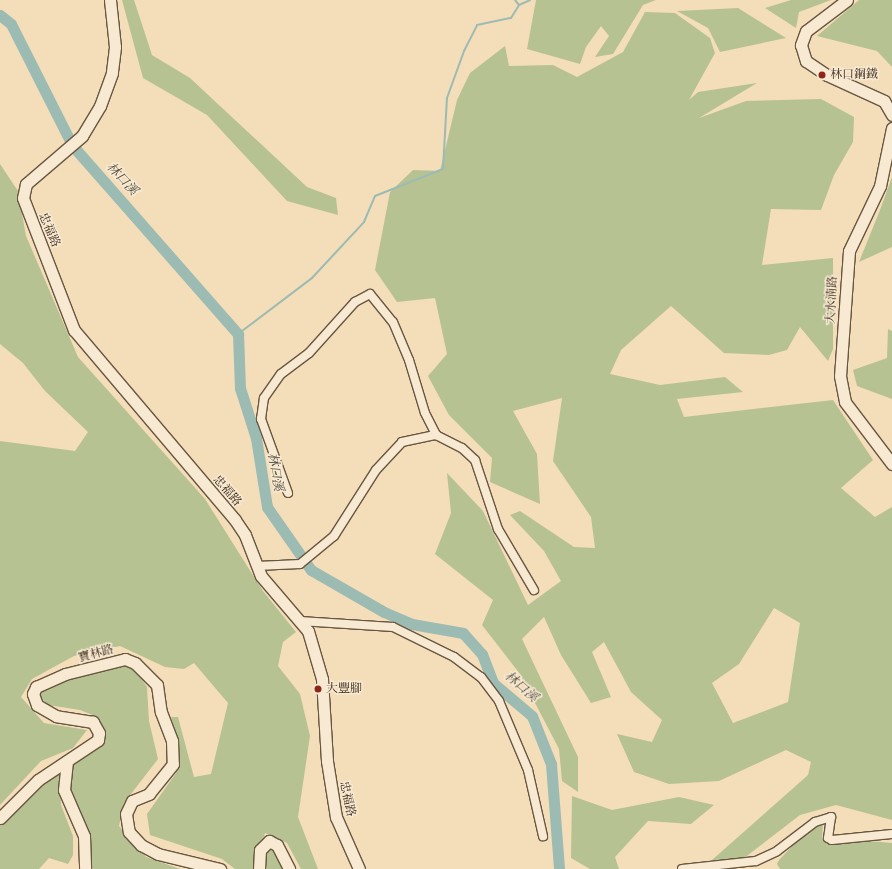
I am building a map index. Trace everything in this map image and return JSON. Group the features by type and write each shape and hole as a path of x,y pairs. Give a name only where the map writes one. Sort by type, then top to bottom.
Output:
{"street":[{"name":"忠福路","path":"110,0 114,40 112,73 94,121 82,136 50,166 26,184 23,198 74,330 235,520 257,566 274,595 300,621 312,641 322,679 327,761 336,817 359,869"},
{"path":"847,0 806,31 801,45 806,60 828,75 884,100 892,115"},
{"name":"大水湳路","path":"892,128 880,186 849,251 840,376 845,402 892,464"},
{"path":"288,493 261,419 264,398 281,374 309,353 355,302 370,294 393,322 410,360 425,413 436,435 462,448 475,460 498,529 534,590"},
{"path":"257,566 300,564 334,536 376,470 402,442 436,435"},
{"path":"300,621 393,627 454,657 481,677 499,701 528,770 543,836"},
{"name":"寶林路","path":"0,818 38,780 98,740 98,728 84,719 46,712 35,701 33,694 36,687 65,674 125,660 135,663 157,685 161,712 172,741 173,764 149,794 132,800 126,814 129,832 141,845 158,854 220,869"},
{"path":"67,761 64,790 84,836 85,869"},
{"path":"682,869 756,861 777,851 815,822 831,817 828,838 832,840 892,834"},
{"path":"259,869 260,850 269,841 277,845 290,869"}],"green space":[{"path":"122,0 134,0 152,55 190,78 307,187 336,198 338,215 287,201 207,115 143,78"},
{"path":"536,0 656,0 643,5 613,54 595,57 609,36 601,26 586,47 580,64 527,49"},
{"path":"791,0 831,0 799,12 796,28 765,8"},
{"path":"859,0 892,0 892,67 877,51 817,36"},
{"path":"738,8 786,38 720,52 708,28 677,11"},
{"path":"645,12 675,13 710,38 715,53 689,100 698,92 757,83 699,118 746,101 821,99 854,117 853,142 834,175 821,210 771,209 762,265 833,258 833,349 828,361 800,327 787,350 769,355 724,353 671,306 621,350 610,374 660,385 725,377 743,392 677,399 684,417 833,400 873,460 841,488 875,517 892,507 892,820 836,805 800,815 739,862 712,860 808,775 811,762 786,750 719,781 669,784 634,772 617,734 652,742 662,720 631,692 604,642 592,652 611,697 591,703 561,655 544,617 522,639 578,757 578,792 562,781 559,749 520,674 482,625 493,600 435,554 451,513 447,473 483,511 528,605 561,581 544,551 510,515 520,511 574,547 595,548 591,517 553,461 562,398 513,411 537,454 540,504 490,482 492,458 449,415 428,376 447,354 435,298 397,302 375,270 390,192 413,170 440,171 457,100 470,73 505,46 509,66 553,65 577,77 623,52","holes":["774,608 800,623 788,702 733,723 712,683 739,664"]},
{"path":"0,164 18,191 26,236 78,357 205,499 263,591 296,632 283,642 278,666 300,694 310,736 298,817 318,869 301,869 287,843 265,833 254,869 235,869 222,859 150,835 147,814 176,773 177,738 171,717 178,717 194,777 211,774 228,703 194,663 184,669 165,667 120,646 74,656 32,679 21,697 44,723 87,730 73,748 41,761 0,805 0,441 75,451 88,432 45,391 23,363 0,344"},
{"path":"892,177 892,247 859,262 880,210"},
{"path":"888,329 892,331 892,399 857,386 853,370 887,358"},
{"path":"120,662 135,669 147,687 149,721 158,759 124,803 119,826 146,857 180,869 94,869 86,862 69,797 68,768 94,742 99,724 95,716 80,710 48,705 38,695 41,684"},
{"path":"60,768 61,805 73,836 73,855 68,864 49,858 39,869 0,869 0,819"},
{"path":"572,796 612,810 679,797 714,805 691,824 648,821 615,857 619,869 590,869 571,858"},
{"path":"823,823 822,838 830,843 857,840 892,843 892,869 780,869 777,864 779,860 813,824"},
{"path":"268,847 271,848 285,869 267,869 261,860"}],"waterway":[{"path":"238,334 312,278 364,222 375,196 443,169 447,98 464,51 477,25 511,18 519,5 515,0"},
{"path":"519,5 530,0"},
{"name":"林口溪","path":"0,15 11,24 72,145 238,334 240,388 256,438 267,507 311,570 384,612 412,624 463,633 482,654 493,683 532,716 551,764 559,869"}],"place":[{"name":"林口鋼鐵","path":"822,75"},
{"name":"大豐腳","path":"318,689"}]}
